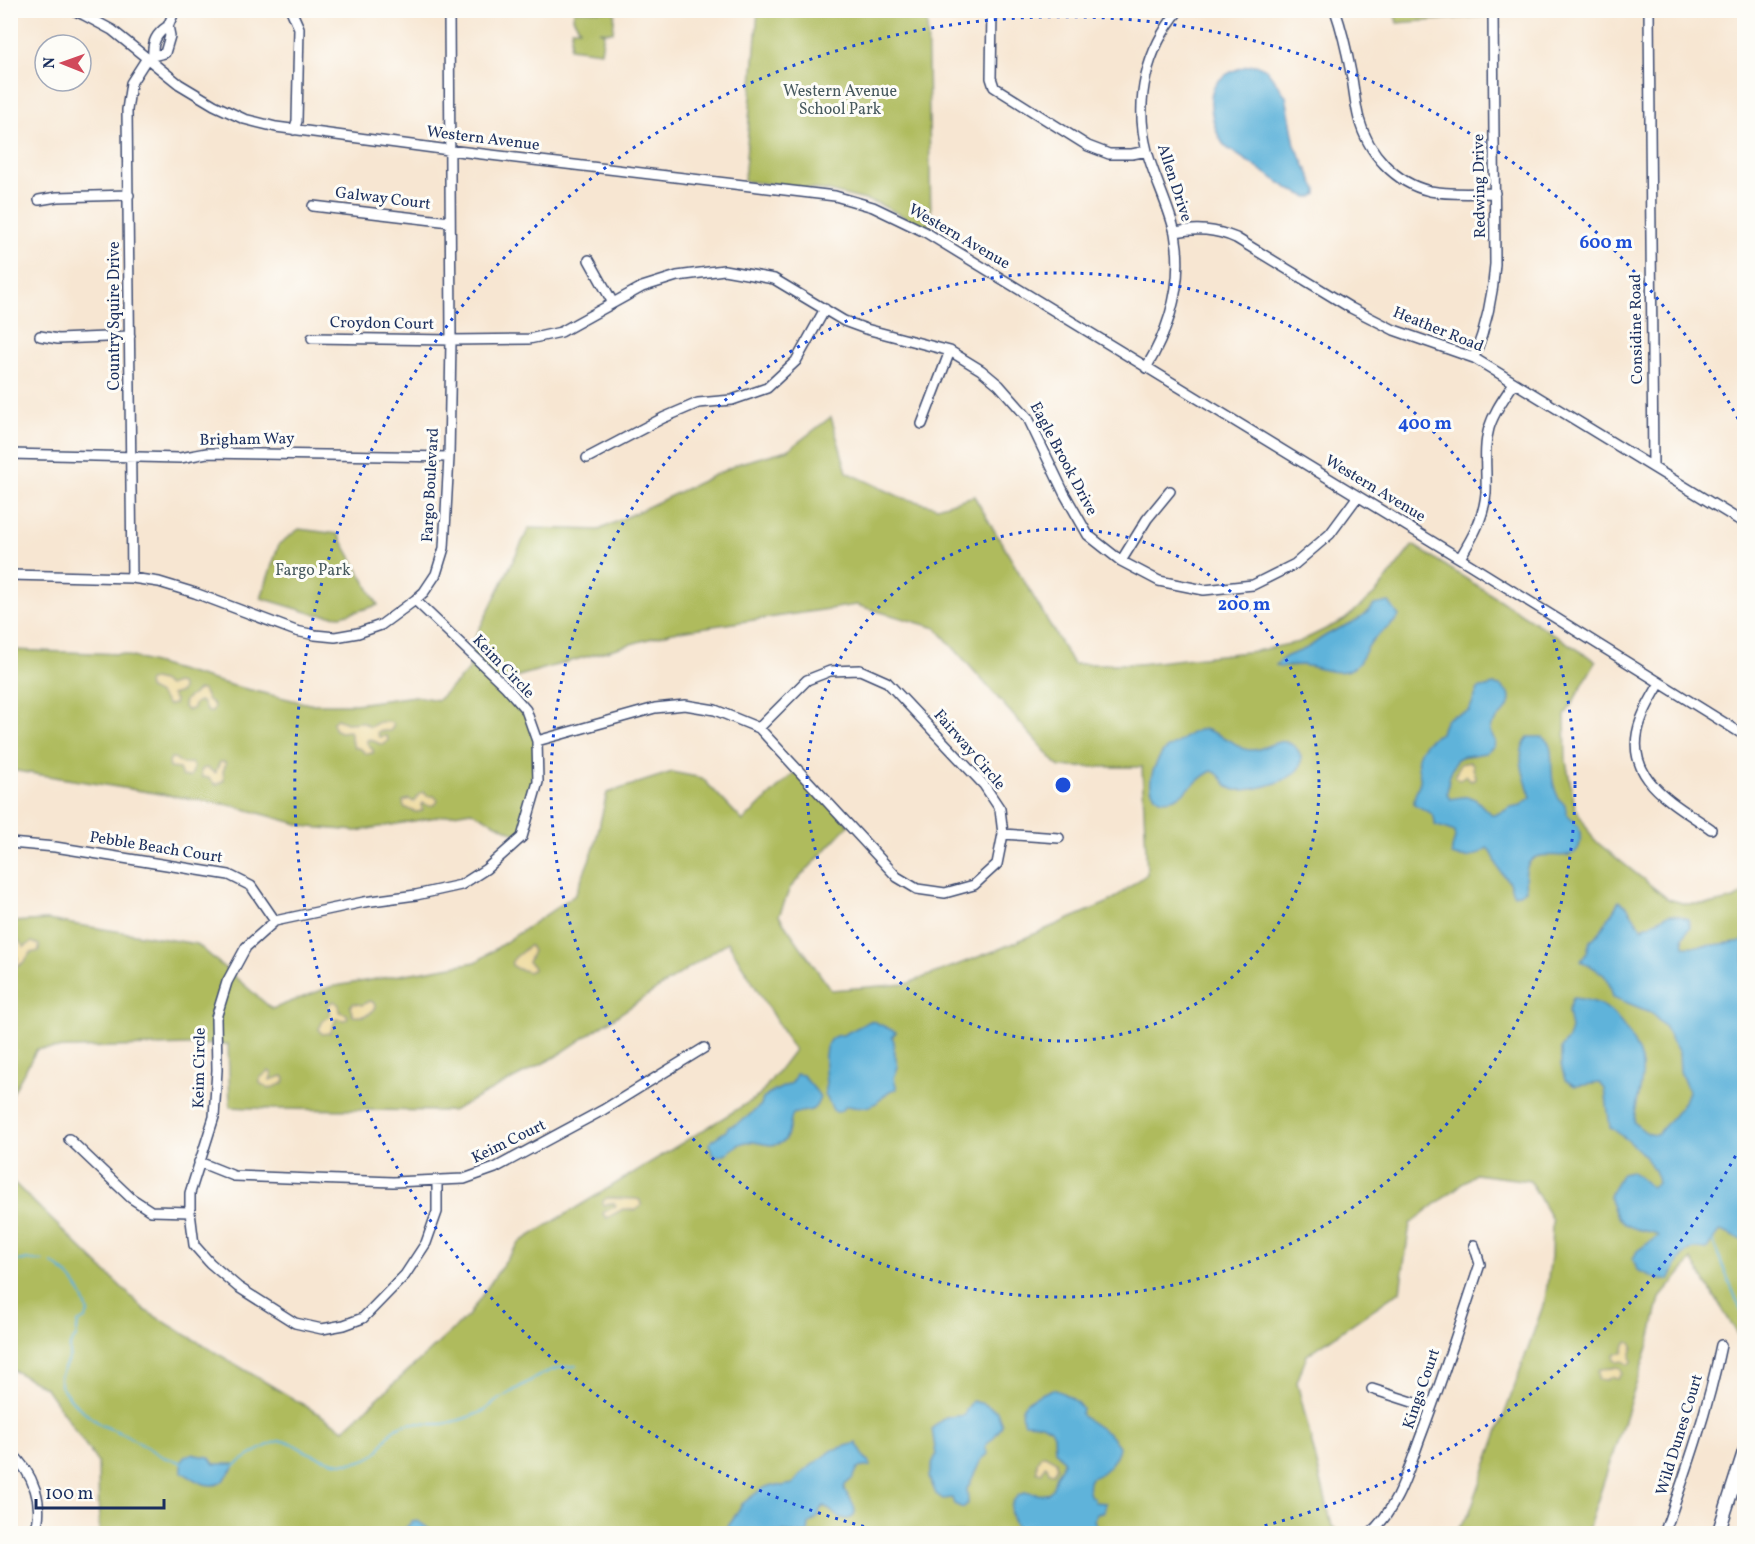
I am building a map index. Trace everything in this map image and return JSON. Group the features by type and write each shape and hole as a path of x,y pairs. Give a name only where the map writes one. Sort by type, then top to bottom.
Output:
{"main road":[{"path":"1718,1533 1744,1452"}],"street":[{"name":"Western Avenue","path":"73,10 112,30 179,84 214,105 244,119 276,127 835,196 873,207 925,232 1460,558 1744,735"},
{"path":"168,26 175,10"},
{"path":"291,10 299,28 297,121 294,130"},
{"name":"Fargo Boulevard","path":"10,575 132,578 159,582 296,631 335,637 358,633 381,625 424,592 436,574 444,548 449,457 451,340 449,10"},
{"path":"992,10 991,78 994,87 1088,146 1109,154 1132,154 1147,151"},
{"name":"Allen Drive","path":"1146,368 1164,336 1174,304 1178,268 1174,232 1147,151 1142,124 1142,91 1151,54 1167,25 1179,10"},
{"path":"1335,10 1351,73 1359,119 1369,144 1380,160 1391,171 1417,187 1442,192 1495,193"},
{"name":"Redwing Drive","path":"1474,358 1490,313 1494,289 1493,10"},
{"name":"Considine Road","path":"1649,10 1653,467"},
{"name":"Country Squire Drive","path":"132,578 127,110 131,83 147,58"},
{"path":"39,200 57,197 129,195"},
{"name":"Galway Court","path":"313,206 450,222"},
{"name":"Heather Road","path":"1174,232 1200,229 1230,235 1351,308 1394,330 1474,358 1744,523"},
{"path":"589,260 613,303"},
{"name":"Eagle Brook Drive","path":"451,340 529,339 561,332 642,287 677,276 724,270 774,279 844,321 950,351 981,370 999,385 1028,418 1064,493 1088,535 1121,561 1159,581 1204,590 1253,585 1295,564 1330,534 1358,496"},
{"path":"587,458 663,417 698,403 732,400 767,388 796,362 825,309"},
{"path":"40,336 58,339 130,336"},
{"name":"Croydon Court","path":"312,338 451,340"},
{"path":"922,424 950,351"},
{"path":"1460,558 1482,515 1486,495 1485,455 1489,428 1495,412 1514,383"},
{"name":"Brigham Way","path":"10,454 180,458 207,453 449,457"},
{"path":"1121,561 1147,519 1170,491"},
{"name":"Keim Circle","path":"415,600 506,687 526,710 537,741 538,782 522,837 486,869 461,885 275,921 246,947 227,982 216,1018 217,1070 214,1117 190,1193 194,1245 210,1263 238,1287 295,1323 322,1329 345,1325 363,1318 405,1275 426,1243 437,1212 437,1181"},
{"name":"Fairway Circle","path":"537,741 655,708 685,705 715,710 759,728 897,877 917,889 945,893 974,885 997,864 1003,834 1000,809 984,785 887,682 861,670 830,671 807,680 759,728"},
{"path":"1660,684 1641,720 1635,743 1638,763 1651,785 1666,799 1711,829"},
{"path":"1003,834 1059,838"},
{"name":"Pebble Beach Court","path":"10,843 55,847 229,875 251,886 275,921"},
{"name":"Keim Court","path":"199,1162 234,1176 393,1182 464,1179 495,1168 603,1110 704,1048"},
{"path":"69,1138 131,1198 151,1211 190,1212"},
{"name":"Kings Court","path":"1369,1533 1375,1529 1399,1495 1431,1408 1480,1264 1474,1245"},
{"name":"Wild Dunes Court","path":"1664,1533 1696,1442 1721,1346"},
{"path":"1372,1389 1431,1408"},
{"path":"10,1452 20,1461 33,1482 38,1506 38,1525 34,1533"}],"green space":[{"path":"574,11 615,11 613,32 599,31 604,33 601,52 570,48 572,29 580,29 573,18"},
{"name":"Western Avenue School Park","path":"758,11 927,11 931,220 927,228 877,203 828,191 744,181"},
{"path":"1394,11 1488,11 1488,16 1397,23"},
{"path":"831,417 847,472 900,497 937,507 974,496 1073,664 1139,664 1256,651 1299,642 1344,620 1376,593 1413,545 1596,661 1565,716 1566,761 1575,807 1594,840 1668,899 1686,904 1713,904 1734,899 1744,893 1744,1344 1692,1260 1660,1298 1649,1344 1587,1533 1455,1533 1469,1514 1545,1300 1551,1256 1552,1220 1530,1181 1475,1174 1410,1224 1400,1291 1307,1355 1297,1382 1332,1526 1341,1533 99,1533 98,1463 46,1388 11,1369 11,1180 146,1311 344,1429 468,1316 520,1242 759,1096 794,1050 728,942 555,1057 452,1111 230,1107 228,1044 37,1049 11,1096 11,922 47,920 197,944 272,1009 330,987 476,962 575,895 594,848 607,793 672,772 702,778 743,821 798,769 849,825 790,888 779,916 831,990 906,984 997,950 1109,902 1147,874 1142,767 1059,767 936,628 856,605 673,632 501,681 526,710 537,741 538,782 522,837 471,811 357,831 309,827 230,805 11,770 11,650 122,654 234,686 309,704 356,704 415,696 438,700 469,670 474,640 529,528 599,530 740,463 788,450"},
{"name":"Fargo Park","path":"299,529 338,534 378,605 341,616 314,614 261,598 279,544"}],"sand":[{"path":"153,679 168,686 180,684 181,692 171,695 175,700 174,704 168,705 159,694 149,689 148,682"},
{"path":"199,690 203,690 207,699 213,704 212,712 208,712 199,701 192,709 187,710 184,707 185,700"},
{"path":"337,719 346,723 362,722 370,727 379,722 390,722 393,727 390,731 377,733 379,737 387,736 388,740 385,744 367,740 373,753 366,754 354,747 349,731 340,732 334,729 333,722"},
{"path":"171,758 183,764 191,763 194,767 190,777 182,776 179,769 170,768"},
{"path":"220,762 226,764 223,771 224,780 216,785 209,778 202,777 202,769 207,768 215,773"},
{"path":"1470,762 1473,764 1476,779 1471,781 1466,775 1459,780 1455,776 1460,764"},
{"path":"424,792 427,796 434,796 438,800 436,804 429,806 423,803 421,806 423,810 418,812 404,807 403,801 409,799 414,802"},
{"path":"14,938 24,947 32,942 39,945 39,951 30,953 22,963 11,968 11,961 18,959 11,957 11,942"},
{"path":"530,946 533,951 528,962 534,969 528,972 513,967 512,961"},
{"path":"334,1001 339,1005 339,1012 347,1014 348,1018 336,1019 330,1033 322,1034 319,1029 323,1021 330,1016 328,1005"},
{"path":"369,1001 375,1005 370,1014 353,1016 350,1007 353,1003 362,1005"},
{"path":"269,1071 272,1073 270,1080 283,1076 284,1083 269,1089 260,1083 260,1078"},
{"path":"607,1198 636,1199 640,1200 641,1206 636,1210 623,1209 607,1218 604,1212 616,1206 614,1203 603,1205 603,1201"},
{"path":"1628,1342 1633,1347 1632,1362 1628,1365 1623,1361 1614,1360 1614,1355 1623,1353"},
{"path":"1621,1368 1622,1374 1618,1378 1598,1379 1598,1370"},
{"path":"1041,1455 1056,1461 1057,1467 1053,1473 1049,1472 1045,1465 1042,1473 1037,1472 1037,1463"}],"water":[{"path":"1254,65 1267,70 1286,96 1295,145 1317,190 1317,194 1313,197 1291,190 1227,148 1219,136 1211,110 1214,87 1221,78 1231,72"},
{"path":"1389,602 1399,616 1372,641 1359,663 1351,669 1338,672 1302,665 1279,667 1276,665 1286,657 1358,619 1374,605"},
{"path":"1494,685 1500,686 1509,693 1510,699 1507,708 1490,728 1495,741 1494,747 1485,753 1456,760 1449,778 1447,794 1450,799 1473,798 1494,815 1521,805 1531,797 1522,767 1524,744 1528,737 1543,737 1550,747 1556,793 1565,805 1567,815 1578,827 1580,836 1579,847 1574,853 1565,856 1546,855 1530,862 1526,872 1526,890 1514,895 1490,850 1487,848 1470,857 1452,855 1455,832 1435,825 1431,814 1414,804 1420,779 1418,760 1424,745 1441,733 1448,718 1469,711 1478,689"},
{"path":"1204,729 1247,750 1261,749 1282,742 1288,743 1299,753 1300,766 1294,773 1276,783 1244,790 1232,789 1216,772 1212,771 1175,798 1166,800 1157,797 1151,788 1151,782 1153,770 1163,752 1191,734"},
{"path":"1619,901 1627,906 1641,928 1668,915 1688,919 1690,927 1683,937 1684,946 1707,946 1744,941 1744,1240 1720,1231 1707,1249 1693,1249 1685,1254 1669,1280 1660,1280 1637,1270 1633,1259 1637,1251 1658,1236 1624,1224 1617,1216 1609,1196 1622,1173 1631,1171 1651,1187 1658,1183 1652,1166 1633,1144 1610,1127 1605,1089 1600,1083 1575,1086 1565,1080 1561,1065 1561,1048 1568,1039 1571,1029 1568,1011 1573,998 1586,1000 1601,1005 1611,1012 1623,1025 1637,1051 1642,1073 1634,1122 1639,1127 1647,1133 1657,1135 1683,1104 1688,1091 1680,1071 1679,1053 1664,1026 1650,1012 1613,997 1609,983 1603,974 1581,961 1590,941 1600,932"},
{"path":"870,1021 896,1032 892,1037 898,1067 894,1078 897,1089 890,1091 870,1106 848,1106 835,1112 825,1092 827,1046 835,1036 843,1035"},
{"path":"796,1074 803,1075 820,1097 813,1109 793,1114 784,1141 775,1145 746,1142 723,1155 712,1155 710,1144 712,1140 726,1131 728,1127 746,1118 761,1105 768,1094 792,1083"},
{"path":"1053,1389 1077,1402 1082,1409 1082,1416 1110,1435 1119,1446 1110,1465 1091,1478 1089,1482 1089,1492 1091,1497 1094,1497 1094,1502 1106,1503 1104,1512 1096,1513 1094,1520 1100,1533 1023,1533 1017,1527 1011,1514 1014,1501 1021,1494 1043,1495 1048,1493 1053,1488 1062,1465 1063,1460 1055,1450 1054,1435 1051,1429 1042,1424 1025,1423 1022,1416 1024,1405"},
{"path":"972,1401 997,1411 1002,1425 985,1447 988,1454 981,1460 967,1489 968,1503 963,1508 954,1504 952,1498 943,1499 936,1494 929,1477 936,1455 932,1429 943,1419 965,1415"},
{"path":"856,1443 871,1466 858,1468 853,1478 845,1485 844,1490 854,1506 855,1511 852,1517 840,1518 824,1506 818,1517 809,1524 808,1533 784,1531 781,1533 722,1533 742,1504 763,1488 793,1484 804,1471 833,1450"},
{"path":"194,1453 209,1457 214,1464 234,1464 234,1468 220,1483 210,1485 200,1482 182,1472 182,1462 185,1456"},
{"path":"418,1521 435,1533 400,1533 412,1522"}],"waterway":[{"path":"1713,1242 1744,1318"},
{"path":"10,1262 43,1261"},
{"path":"52,1263 76,1285 88,1313 85,1319 78,1323 76,1337 70,1345 70,1355 60,1377 60,1386 76,1405 101,1425 124,1434 163,1457 184,1463"},
{"path":"232,1467 263,1448 280,1441 332,1461 346,1463 361,1461 375,1454 391,1432 402,1425 444,1424 465,1418 482,1412 544,1373 558,1368 576,1366"}]}
